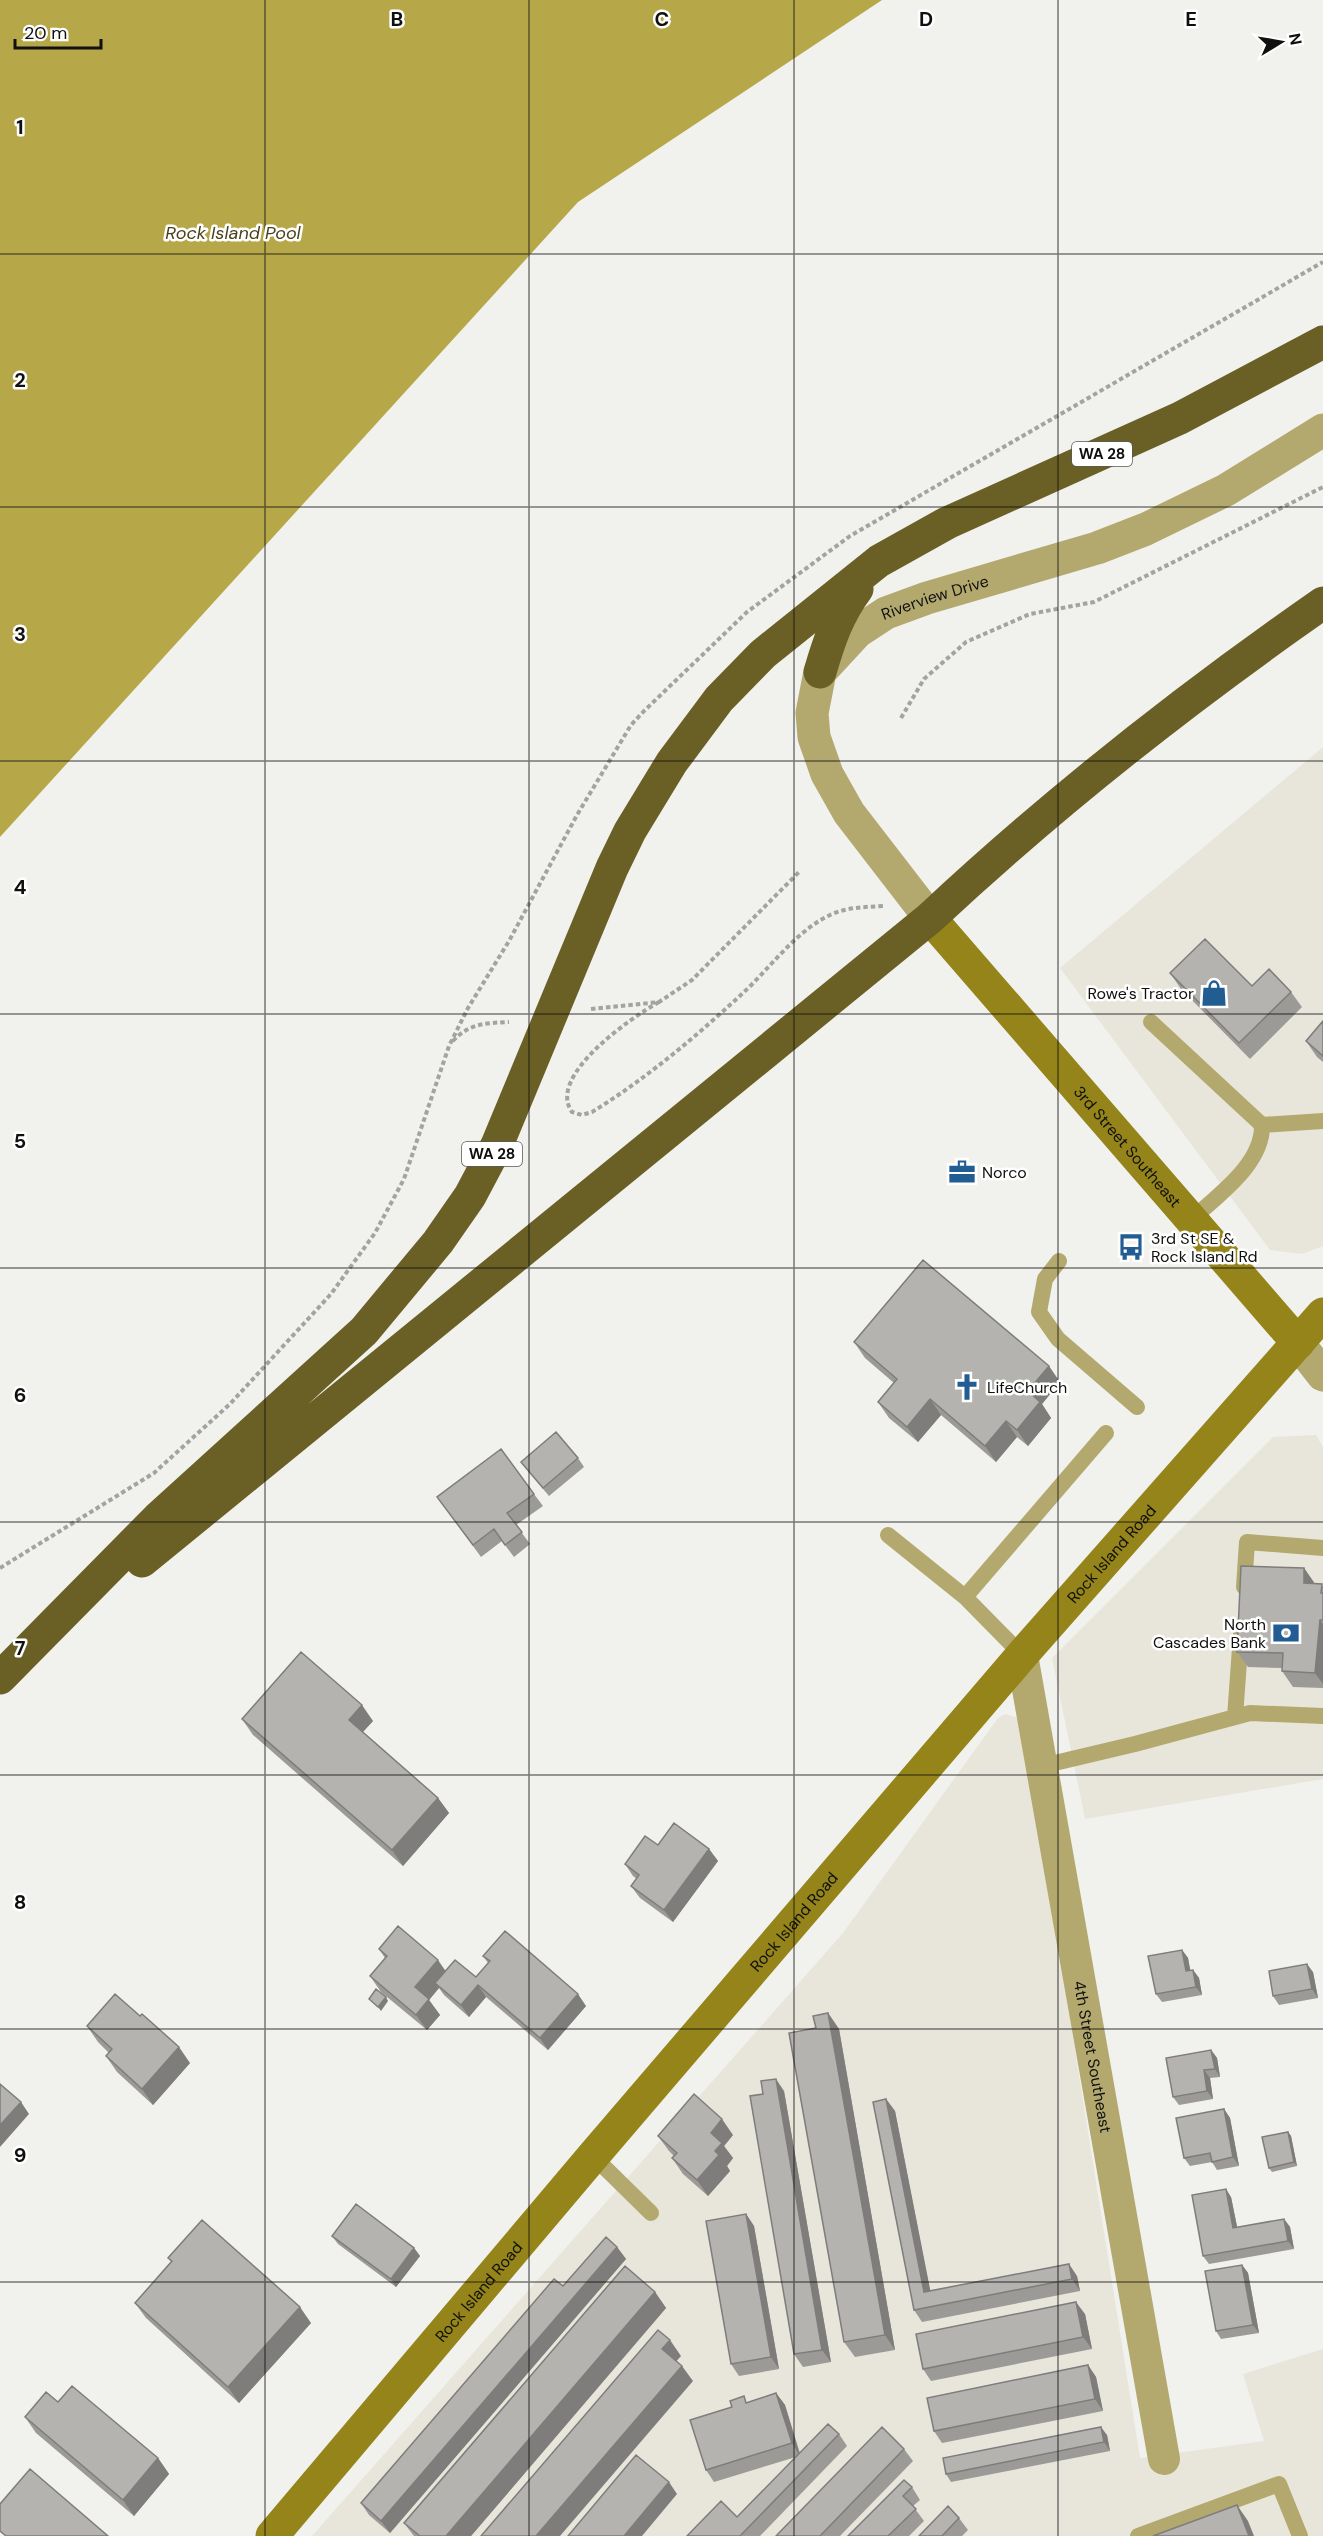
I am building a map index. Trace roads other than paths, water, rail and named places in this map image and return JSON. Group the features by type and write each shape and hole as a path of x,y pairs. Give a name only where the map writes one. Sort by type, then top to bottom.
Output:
{"highway":[{"name":"WA 28","path":"0,1679 158,1518 364,1331 418,1268 454,1221 483,1173 526,1078 622,848 672,762 719,699 763,654 879,561 947,523 1180,418 1323,342"},
{"path":"820,672 833,629 844,605 879,561"},
{"path":"0,1679 292,1436 930,918 1006,847 1232,666 1323,603"}],"main road":[{"name":"3rd Street Southeast","path":"930,918 1298,1343"},
{"name":"Rock Island Road","path":"272,2536 593,2156 1022,1655 1323,1314"}],"street":[{"name":"Riverview Drive","path":"820,672 857,632 886,613 937,595 1097,548 1146,529 1226,490 1323,430"},
{"path":"820,672 812,713 814,737 827,774 849,813 930,918"},
{"name":"3rd Street Southeast","path":"1298,1343 1323,1375"},
{"name":"4th Street Southeast","path":"1022,1655 1164,2459"}],"lane":[{"path":"1151,1022 1262,1125 1263,1141 1241,1173 1191,1220"},
{"path":"1262,1125 1323,1121"},
{"path":"1059,1261 1045,1279 1039,1312 1058,1339 1137,1407"},
{"path":"966,1597 1106,1433"},
{"path":"888,1534 966,1597 1022,1655"},
{"path":"1236,1717 1247,1542 1323,1548"},
{"path":"1042,1766 1250,1713 1323,1716"},
{"path":"593,2156 651,2212"},
{"path":"1138,2536 1279,2484 1300,2536"}],"water":[{"name":"Rock Island Pool","path":"0,0 882,0 578,202 0,837"}],"place":[{"name":"Rowe's Tractor","path":"1214,993"},
{"name":"Norco","path":"962,1172"},
{"name":"3rd St SE & Rock Island Rd","path":"1131,1247"},
{"name":"LifeChurch","path":"967,1387"},
{"name":"North Cascades Bank","path":"1286,1633"}]}
